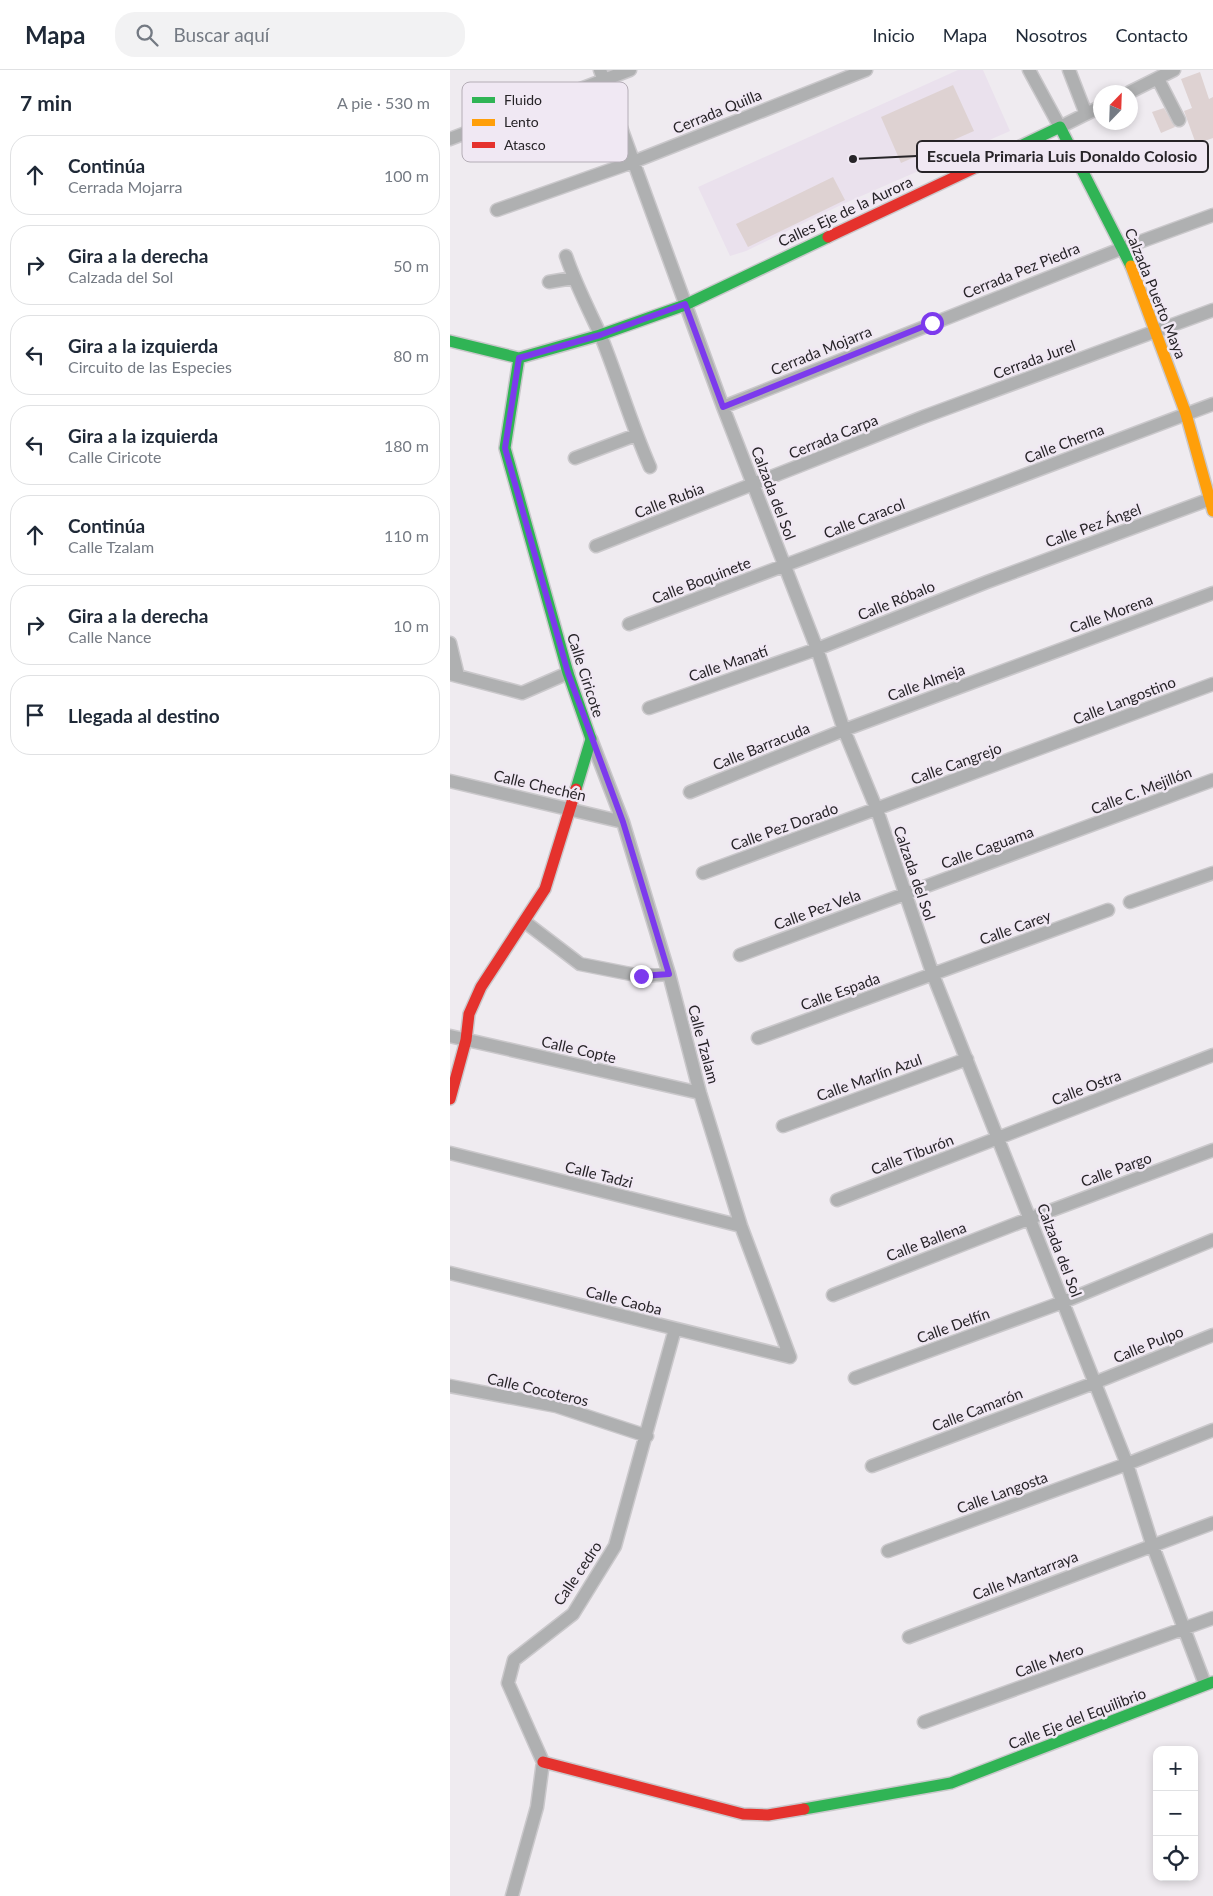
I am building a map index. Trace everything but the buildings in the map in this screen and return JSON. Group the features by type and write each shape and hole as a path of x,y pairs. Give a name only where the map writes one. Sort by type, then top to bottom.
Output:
{"street":[{"path":"585,82 602,75 630,70"},
{"name":"Cerrada Quilla","path":"497,210 633,162 866,70"},
{"name":"Calzada Puerto Maya","path":"1029,70 1122,248 1186,414 1212,503"},
{"path":"1069,70 1086,114"},
{"path":"1138,88 1166,73 1179,120"},
{"name":"Calles Eje de la Aurora","path":"519,358 600,335 685,304 1093,110"},
{"path":"450,139 462,134"},
{"name":"Calzada del Sol","path":"628,148 723,407 755,485 817,649 844,730 876,810 933,975 1127,1464 1152,1544 1209,1683"},
{"name":"Cerrada Pez Piedra","path":"932,323 1122,248 1213,215"},
{"path":"566,256 573,278 600,335 636,435 650,467"},
{"path":"549,282 573,278"},
{"name":"Cerrada Jurel","path":"923,417 1213,310"},
{"name":"Cerrada Mojarra","path":"723,407 932,323"},
{"path":"450,341 519,358"},
{"name":"Calle Ciricote","path":"450,1099 466,1040 469,1014 481,987 545,889 591,739 568,673 505,448 519,358"},
{"name":"Calle Cherna","path":"954,502 1213,404"},
{"name":"Cerrada Carpa","path":"755,485 923,417"},
{"path":"575,458 636,435"},
{"name":"Calle Rubia","path":"596,546 755,485"},
{"name":"Calle Caracol","path":"785,566 954,502"},
{"name":"Calle Pez Ángel","path":"987,582 1212,503"},
{"name":"Calle Boquinete","path":"629,624 785,566"},
{"name":"Calle Róbalo","path":"817,649 987,582"},
{"name":"Calle Morena","path":"1020,664 1213,593"},
{"path":"450,643 454,675 522,693 568,673"},
{"name":"Calle Manatí","path":"649,708 817,649"},
{"name":"Calle Almeja","path":"844,730 1020,664"},
{"name":"Calle Langostino","path":"1046,747 1213,684"},
{"name":"Calle Barracuda","path":"690,792 844,730"},
{"name":"Calle Tzalam","path":"591,739 623,822 669,974 700,1093 740,1226 790,1356"},
{"name":"Calle Cangrejo","path":"876,810 1046,747"},
{"name":"Calle Chechén","path":"450,780 569,807 623,822"},
{"name":"Calle C. Mejillón","path":"1080,831 1213,780"},
{"name":"Calle Pez Dorado","path":"703,873 876,810"},
{"name":"Calle Caguama","path":"906,894 1080,831"},
{"path":"1130,902 1213,873"},
{"name":"Calle Pez Vela","path":"740,955 906,894"},
{"name":"Calle Carey","path":"933,975 1108,910"},
{"path":"525,922 560,951 580,964 641,976 669,974"},
{"name":"Calle Espada","path":"758,1038 933,975"},
{"name":"Calle Copte","path":"450,1036 700,1093"},
{"name":"Calle Ostra","path":"998,1138 1213,1054"},
{"name":"Calle Marlín Azul","path":"783,1126 967,1059"},
{"name":"Calle Tiburón","path":"837,1200 998,1138"},
{"name":"Calle Pargo","path":"1031,1218 1213,1150"},
{"name":"Calle Tadzi","path":"450,1154 740,1226"},
{"name":"Calle Ballena","path":"833,1295 1031,1218"},
{"name":"Calle Delfín","path":"855,1378 1063,1302 1213,1240"},
{"name":"Calle Caoba","path":"450,1273 790,1356"},
{"name":"Calle cedro","path":"543,1762 508,1683 514,1660 573,1614 615,1546 647,1436 675,1329"},
{"name":"Calle Pulpo","path":"1094,1383 1213,1335"},
{"name":"Calle Camarón","path":"872,1466 1094,1383"},
{"name":"Calle Cocoteros","path":"450,1386 556,1406 647,1436"},
{"name":"Calle Langosta","path":"888,1551 1127,1464 1213,1430"},
{"name":"Calle Mantarraya","path":"909,1636 1152,1544 1213,1523"},
{"name":"Calle Mero","path":"924,1722 1213,1618"},
{"name":"Calle Eje del Equilibrio","path":"543,1762 743,1814 768,1816 951,1783 1209,1683"},
{"path":"512,1896 536,1807 543,1762"}],"shaded area":[{"path":"958,70 983,70 1010,131 843,204 746,251 730,256 698,187"}],"traffic: fast":[{"path":"991,160 1060,127 1131,266"},
{"path":"450,341 519,358 600,335 685,305 828,237"},
{"path":"519,358 505,448 568,673 591,739 576,789"},
{"path":"804,1809 951,1783 1213,1682"}],"traffic: slow":[{"path":"1131,266 1186,414 1213,511"}],"traffic: jam":[{"path":"828,237 991,160"},
{"path":"450,1099 466,1040 469,1014 481,987 545,889 576,789"},
{"path":"543,1762 743,1814 768,1815 804,1809"}],"place":[{"name":"Escuela Primaria Luis Donaldo Colosio","path":"853,159"}],"route":[{"path":"641,976 669,974 623,822 568,673 505,448 519,358 600,335 685,304 723,407 932,323"}]}
